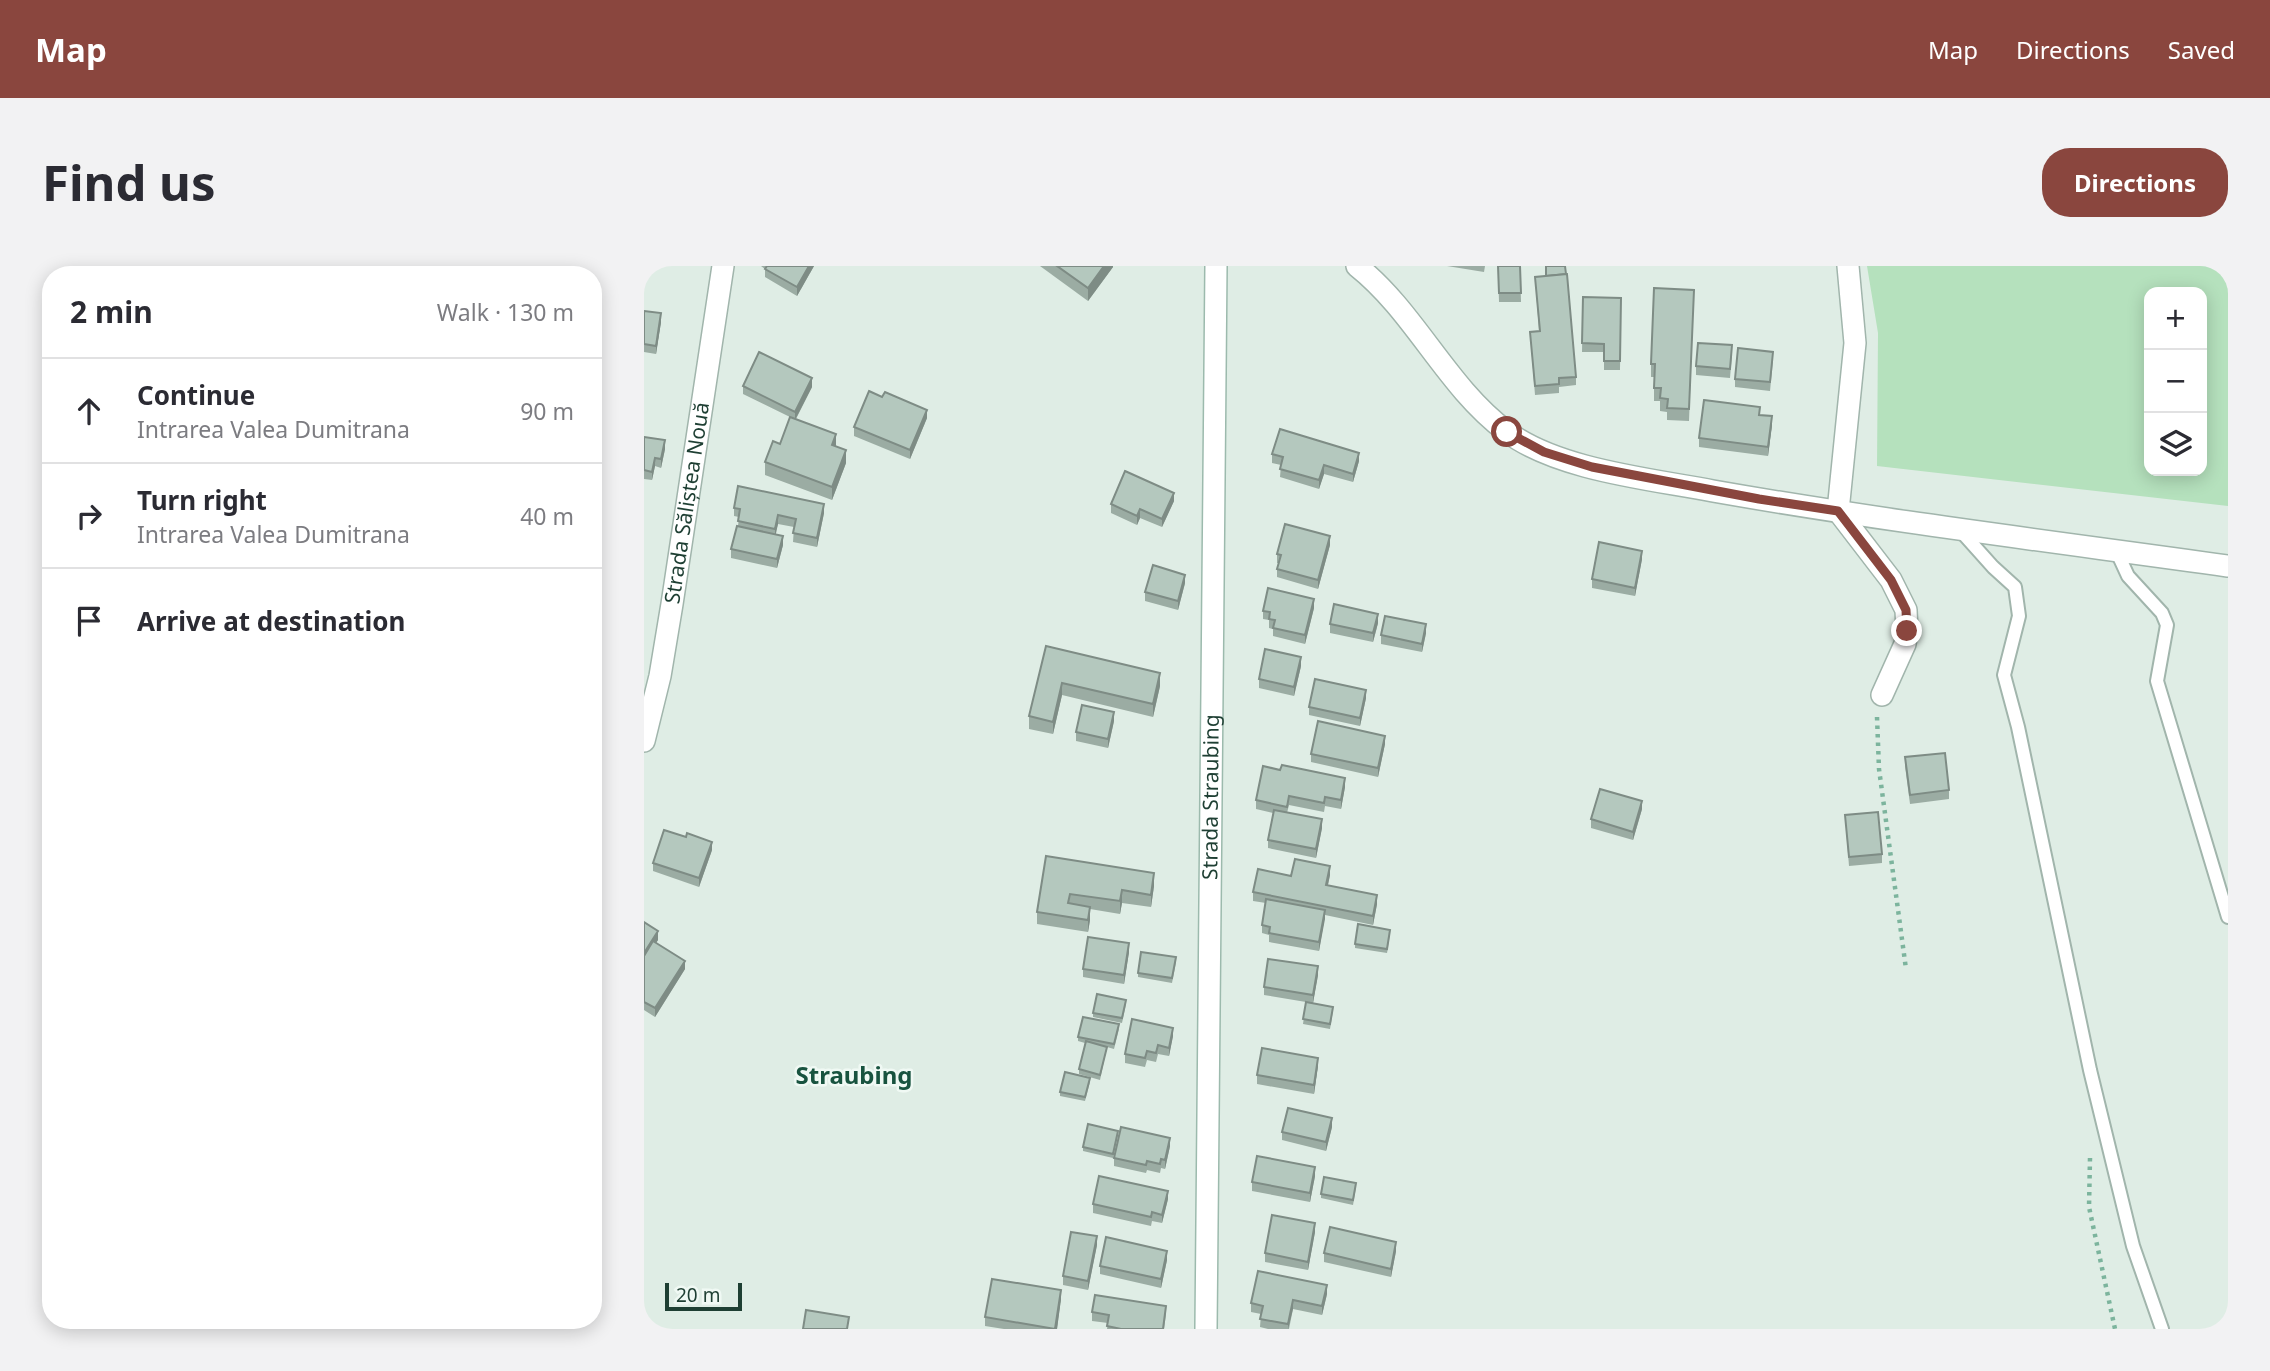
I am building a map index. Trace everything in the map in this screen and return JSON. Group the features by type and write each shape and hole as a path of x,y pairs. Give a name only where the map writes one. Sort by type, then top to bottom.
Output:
{"street":[{"name":"Strada Săliștea Nouă","path":"644,741 666,640 723,266"},
{"name":"Strada Straubing","path":"1206,1329 1216,266"},
{"path":"1357,266 1400,310 1464,392 1507,432 1544,452 1592,467 1647,479 1838,511 2228,566"},
{"path":"1848,266 1855,343 1838,511 1891,580 1906,610 1905,644 1882,695"}],"lane":[{"path":"1959,529 2015,587 2019,616 2004,675 2018,727 2090,1070 2133,1246 2162,1329"},
{"path":"2116,550 2128,576 2162,613 2167,625 2157,681 2228,917"}],"path":[{"path":"1882,695 1877,719 1879,769 1906,970"},
{"path":"2090,1154 2089,1207 2115,1329"}],"green space":[{"path":"1867,266 2228,266 2228,506 1877,466 1878,333"}],"building":[{"path":"767,266 809,266 797,287 765,269"},
{"path":"1057,266 1104,266 1088,288"},
{"path":"1498,266 1520,266 1521,293 1499,293"},
{"path":"1546,266 1565,266 1566,274 1546,276"},
{"path":"1567,274 1576,377 1559,378 1559,384 1535,386 1530,332 1540,331 1535,277"},
{"path":"1654,288 1694,290 1689,409 1667,408 1668,399 1660,398 1661,388 1654,388 1655,364 1651,364"},
{"path":"1583,297 1621,298 1620,361 1604,361 1604,344 1582,343"},
{"path":"644,311 661,313 656,346 644,344"},
{"path":"1698,343 1732,345 1730,369 1696,366"},
{"path":"1738,348 1773,352 1770,382 1735,379"},
{"path":"759,352 812,378 795,412 743,386"},
{"path":"869,391 882,397 885,392 927,410 910,450 854,427"},
{"path":"1704,400 1760,407 1759,415 1772,416 1768,447 1699,438"},
{"path":"790,417 836,434 832,445 846,450 832,487 765,462 773,441 780,444"},
{"path":"1280,429 1359,453 1353,474 1324,465 1319,480 1280,469 1283,457 1272,454"},
{"path":"644,437 665,440 661,459 655,458 652,472 644,470"},
{"path":"1125,471 1174,493 1162,519 1140,509 1137,516 1111,504"},
{"path":"738,486 824,504 817,538 793,533 796,519 778,515 775,529 738,521 740,509 734,508"},
{"path":"1285,524 1330,536 1318,580 1277,569 1281,555 1277,554"},
{"path":"737,526 783,536 777,559 731,549"},
{"path":"1599,542 1642,551 1635,588 1592,579"},
{"path":"1153,565 1185,575 1178,601 1145,592"},
{"path":"1268,588 1314,599 1305,635 1273,628 1275,620 1269,619 1270,612 1263,611"},
{"path":"1334,604 1378,614 1373,633 1330,624"},
{"path":"1385,616 1426,624 1422,644 1381,635"},
{"path":"1046,646 1160,673 1153,704 1062,683 1053,722 1029,716"},
{"path":"1265,649 1301,657 1294,687 1259,679"},
{"path":"1315,679 1366,690 1360,718 1309,707"},
{"path":"1082,705 1114,712 1108,739 1076,732"},
{"path":"1318,721 1385,736 1378,768 1311,754"},
{"path":"1945,753 1949,790 1910,795 1905,757"},
{"path":"1282,765 1345,778 1341,800 1325,797 1324,803 1289,796 1287,807 1256,800 1263,766 1280,770"},
{"path":"1600,789 1642,801 1633,832 1591,819"},
{"path":"1274,810 1322,819 1316,849 1268,840"},
{"path":"1878,812 1882,854 1849,857 1845,815"},
{"path":"664,830 686,837 687,833 712,842 699,878 653,863"},
{"path":"1046,856 1154,873 1151,895 1122,890 1120,901 1070,894 1068,903 1090,907 1088,920 1037,912"},
{"path":"1295,859 1330,866 1326,885 1377,895 1373,916 1253,892 1258,869 1291,876"},
{"path":"1266,899 1325,910 1319,942 1269,933 1270,927 1262,925"},
{"path":"644,922 658,931 644,953"},
{"path":"1358,924 1390,930 1387,949 1355,944"},
{"path":"1088,937 1129,943 1124,975 1083,969"},
{"path":"653,941 685,961 655,1008 644,1002 644,956"},
{"path":"1141,952 1176,957 1172,978 1138,973"},
{"path":"1268,959 1318,966 1313,995 1264,987"},
{"path":"1097,994 1126,1000 1122,1018 1093,1013"},
{"path":"1306,1002 1333,1007 1330,1024 1303,1019"},
{"path":"1083,1017 1119,1024 1114,1044 1078,1037"},
{"path":"1132,1019 1173,1028 1169,1048 1158,1045 1156,1053 1147,1051 1145,1058 1125,1054"},
{"path":"1086,1041 1107,1047 1100,1075 1079,1069"},
{"path":"1262,1048 1318,1058 1314,1085 1257,1075"},
{"path":"1065,1072 1090,1078 1085,1097 1060,1092"},
{"path":"1288,1108 1332,1118 1326,1142 1282,1132"},
{"path":"1088,1124 1118,1131 1113,1154 1083,1147"},
{"path":"1121,1127 1170,1138 1165,1160 1161,1159 1160,1164 1147,1161 1146,1165 1114,1158"},
{"path":"1257,1156 1315,1167 1310,1193 1252,1182"},
{"path":"1099,1176 1168,1191 1162,1215 1152,1212 1151,1217 1093,1204"},
{"path":"1324,1177 1356,1183 1353,1200 1321,1194"},
{"path":"1272,1215 1315,1223 1308,1262 1265,1253"},
{"path":"1330,1227 1396,1242 1391,1269 1324,1253"},
{"path":"1071,1232 1097,1236 1088,1281 1063,1276"},
{"path":"1106,1237 1167,1251 1161,1279 1100,1266"},
{"path":"1258,1271 1327,1285 1322,1306 1293,1300 1288,1324 1260,1319 1263,1306 1251,1303"},
{"path":"992,1279 1061,1290 1055,1329 985,1317"},
{"path":"1095,1295 1166,1306 1163,1329 1121,1329 1107,1326 1109,1315 1092,1312"},
{"path":"806,1310 849,1317 847,1329 803,1329"}],"district":[{"name":"Straubing","path":"854,1076"}],"route":[{"path":"1507,432 1544,452 1592,467 1647,479 1838,511 1891,580 1906,610 1907,631"}]}
